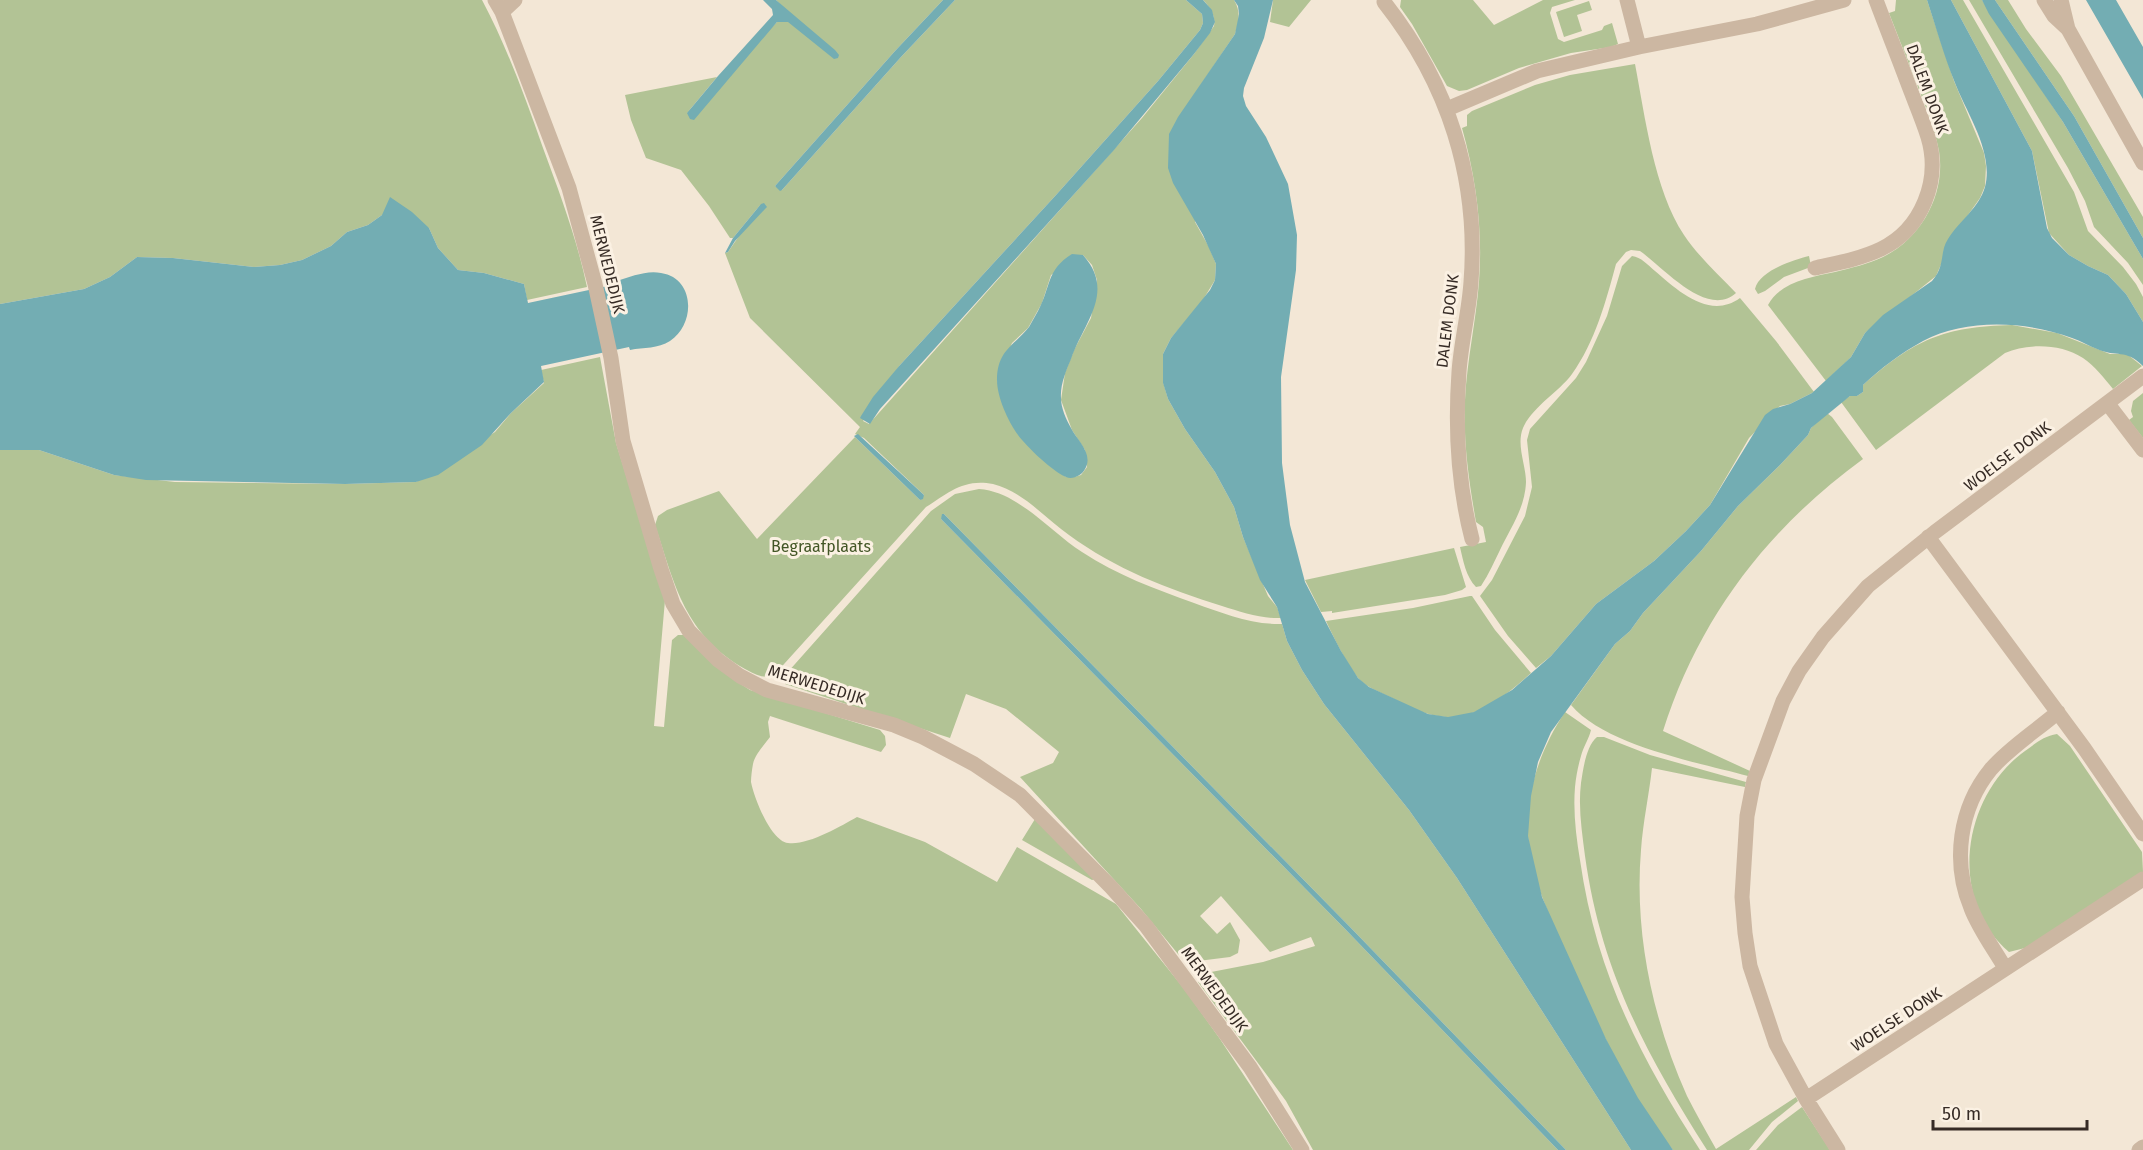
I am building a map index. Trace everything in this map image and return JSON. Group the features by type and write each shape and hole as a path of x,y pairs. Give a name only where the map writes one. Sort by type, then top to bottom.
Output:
{"street":[{"path":"499,6 515,0"},
{"path":"1627,0 1639,47"},
{"path":"1447,109 1537,71 1639,47 1757,24 1844,0"},
{"name":"DALEM DONK","path":"1815,268 1867,255 1894,241 1915,220 1930,189 1932,154 1928,137 1876,0"},
{"path":"2044,0 2054,16 2068,29"},
{"path":"2061,0 2068,29 2143,163"},
{"name":"DALEM DONK","path":"1384,2 1409,34 1447,109 1466,178 1472,226 1472,282 1459,371 1457,422 1463,495 1472,539"},
{"name":"MERWEDEDIJK","path":"499,6 570,188 611,358 623,441 661,569 680,618 697,640 728,668 767,690 894,725 923,737 974,764 1020,795 1095,870 1146,926 1250,1067 1302,1150"},
{"name":"WOELSE DONK","path":"1838,1150 1806,1099 1776,1044 1750,966 1742,897 1747,816 1754,780 1782,701 1799,671 1823,637 1868,586 1928,537 2143,376"},
{"path":"2108,404 2143,450"},
{"path":"1928,537 2058,712 2143,834"},
{"path":"2005,968 1971,910 1963,886 1960,838 1972,801 1990,770 2058,712"},
{"name":"WOELSE DONK","path":"1806,1099 2143,879"},
{"path":"2139,1150 2143,1147"}],"green space":[{"path":"0,0 482,0 508,54 529,110 568,217 587,287 527,300 524,284 484,273 458,270 438,248 429,228 382,215 368,225 347,232 331,246 302,260 254,267 173,258 137,257 110,277 84,289 0,304"},
{"name":"Begraafplaats","path":"776,0 943,0 775,186 782,190 955,0 1186,0 1202,14 1203,23 1200,30 1158,81 900,365 863,421 869,424 1142,118 1194,54 1214,26 1212,12 1203,0 1234,0 1239,17 1235,34 1200,86 1195,222 1216,264 1215,280 1201,303 1171,338 1163,354 1163,382 1168,399 1185,429 1215,472 1234,507 1243,537 1268,596 1277,607 1281,618 1236,611 1142,577 1087,547 1014,493 993,484 973,483 949,492 926,507 775,674 759,676 752,673 725,656 708,641 695,625 676,588 655,525 658,516 667,510 719,491 757,539 855,437 920,500 924,495 864,438 855,434 860,427 750,318 725,253 728,252 761,204 733,238 730,238 681,170 646,158 631,120 625,95 717,77 687,113 777,22 788,22 782,6","holes":["1083,255 1092,265 1097,280 1091,318 1065,373 1061,400 1072,430 1085,450 1087,467 1081,475 1066,477 1050,466 1008,416 997,380 1012,343 1028,328 1042,303 1051,275"]},
{"path":"1273,0 1311,0 1289,27 1270,22"},
{"path":"1401,0 1473,0 1494,25 1543,0 1575,0 1552,7 1550,13 1558,39 1564,42 1602,30 1604,26 1612,23 1618,44 1571,53 1519,68 1467,90 1459,91 1447,86 1400,7"},
{"path":"1896,0 1927,0 1954,81 1984,153 1985,186 1980,198 1944,249 1943,260 1936,276 1865,333 1851,357 1826,381 1768,305 1780,291 1797,282 1865,264 1897,249 1920,226 1935,198 1939,183 1939,151 1935,135 1889,13 1895,11"},
{"path":"1951,0 1963,0 2074,192 2088,231 2136,284 2143,297 2143,322 2126,294 2108,275 2069,255 2049,233 2032,151"},
{"path":"1969,0 1982,0 2063,122 2143,259 2143,285 2128,263 2094,227 2085,201 2068,168"},
{"path":"1995,0 2008,0 2026,29 2061,76 2143,217 2143,238 2074,116"},
{"path":"1589,1 1592,10 1577,15 1582,31 1564,37 1556,12"},
{"path":"1635,64 1652,152 1665,197 1684,235 1708,265 1736,293 1724,299 1712,300 1686,288 1640,251 1626,252 1616,264 1599,321 1580,362 1566,381 1539,406 1523,428 1521,448 1526,482 1523,500 1517,517 1489,572 1481,586 1476,587 1467,573 1460,547 1486,542 1483,527 1476,522 1466,446 1465,400 1478,297 1480,243 1475,185 1462,128 1467,126 1467,115 1472,111 1535,85 1570,75"},
{"path":"1632,256 1641,260 1674,287 1695,300 1717,306 1729,304 1740,298 1814,392 1790,404 1780,406 1749,438 1710,505 1686,531 1654,561 1596,604 1551,656 1536,668 1508,636 1480,596 1492,580 1525,516 1532,487 1527,440 1530,429 1576,378 1586,362 1607,316 1622,266"},
{"path":"1809,256 1811,266 1784,277 1758,294 1755,289 1763,277 1786,263"},
{"path":"2012,325 2057,333 2110,354 2127,354 2142,366 2113,389 2099,372 2074,353 2045,346 2014,350 2005,353 1876,450 1841,402 1863,392 1863,385 1882,369 1899,356 1931,338 1967,329"},
{"path":"600,357 616,443 665,600 654,726 664,727 672,640 678,635 684,635 733,679 750,690 880,730 885,736 886,745 881,752 770,716 768,722 770,737 754,760 751,782 760,808 775,835 788,843 796,843 824,834 857,817 925,842 997,882 1017,847 1116,904 1185,990 1293,1150 0,1150 0,450 39,450 114,475 175,482 345,484 416,482 495,432 511,413 544,383 541,370"},
{"path":"2143,393 2143,438 2129,420 2133,417 2131,411 2133,401"},
{"path":"1827,413 1863,459 1796,515 1740,579 1696,651 1663,731 1750,771 1748,776 1654,751 1629,742 1587,719 1571,705 1615,644 1630,631 1643,613 1701,551 1738,506 1780,465 1808,435 1811,428"},
{"path":"979,489 1007,497 1082,552 1136,581 1237,618 1260,623 1282,624 1287,641 1302,670 1324,704 1409,810 1457,878 1631,1150 1566,1150 944,514 941,519 1347,931 1558,1150 1313,1150 1286,1101 1198,982 1200,977 1206,973 1263,962 1315,946 1311,937 1270,952 1221,896 1200,916 1217,934 1230,922 1240,940 1238,953 1230,957 1187,960 1178,954 1141,909 1020,777 1053,763 1059,752 1006,709 966,694 950,738 785,684 787,673 931,511 955,494"},
{"path":"1454,548 1466,587 1445,595 1332,613 1332,611 1321,612 1305,580"},
{"path":"1472,596 1495,630 1531,673 1492,703 1458,717 1439,716 1419,711 1366,685 1349,665 1326,621 1413,608"},
{"path":"1565,712 1591,730 1578,768 1574,805 1587,901 1597,939 1609,976 1640,1047 1700,1150 1673,1150 1643,1108 1592,1010 1550,916 1533,869 1528,837 1532,787 1549,740"},
{"path":"2057,734 2070,746 2142,852 2143,872 2025,948 2009,952 1989,930 1976,905 1970,877 1970,849 1976,821 1987,794 2004,770 2025,751 2048,736"},
{"path":"1597,737 1604,737 1650,755 1746,782 1745,787 1652,768 1642,840 1640,913 1649,976 1664,1037 1687,1096 1716,1149 1796,1097 1798,1101 1772,1122 1749,1150 1707,1150 1664,1080 1629,1010 1615,974 1592,898 1581,820 1580,792 1584,765 1590,746"},
{"path":"1035,819 1095,879 1092,880 1022,840"},
{"path":"1802,1107 1830,1150 1756,1150 1778,1125"}],"water":[{"path":"763,0 776,0 835,50 839,55 838,58 834,59 788,22 777,22 694,120 690,119 687,113 773,15 772,9"},
{"path":"943,0 955,0 780,191 775,186"},
{"path":"1186,0 1203,0 1212,10 1215,22 1210,33 1194,54 1114,150 880,409 870,424 860,418 873,397 900,365 1056,195 1158,81 1200,30 1203,23 1202,14"},
{"path":"1234,0 1273,0 1264,38 1243,96 1246,106 1266,137 1288,184 1297,235 1296,270 1281,377 1282,463 1290,525 1305,582 1341,651 1358,678 1369,687 1428,714 1448,717 1474,712 1512,690 1551,656 1596,604 1654,561 1710,505 1765,415 1773,409 1790,404 1812,393 1851,357 1865,333 1883,315 1932,281 1939,270 1945,244 1982,195 1987,174 1983,147 1951,73 1927,0 1951,0 2032,151 2047,228 2052,238 2069,255 2108,275 2126,294 2143,322 2143,366 2126,355 2104,352 2054,332 1997,324 1958,328 1923,341 1899,356 1863,385 1863,392 1857,396 1850,396 1811,428 1808,435 1780,465 1738,506 1701,551 1643,613 1630,631 1615,644 1551,732 1538,762 1531,796 1528,836 1542,897 1606,1039 1638,1098 1673,1150 1631,1150 1457,878 1409,810 1324,704 1287,641 1277,607 1260,580 1234,507 1215,472 1185,429 1168,399 1163,383 1163,354 1171,338 1210,290 1215,280 1216,264 1203,235 1173,183 1168,168 1169,134 1178,117 1235,34 1239,14"},
{"path":"1982,0 1995,0 2074,116 2143,238 2143,259 2063,122 1989,14"},
{"path":"2086,0 2116,0 2143,47 2143,99"},
{"path":"390,197 412,212 429,228 438,248 458,270 484,273 524,284 528,303 617,284 616,281 638,274 661,273 680,283 686,292 688,313 684,324 670,341 661,345 630,350 629,347 541,366 544,382 482,445 438,475 416,482 345,484 146,480 114,475 39,450 0,450 0,304 84,289 110,277 137,257 173,258 254,267 302,260 331,246 347,232 368,225 382,215"},
{"path":"764,203 767,207 725,253 733,238"},
{"path":"1072,254 1083,255 1092,269 1097,282 1097,294 1094,307 1061,388 1064,413 1084,447 1087,458 1084,471 1072,478 1060,474 1047,464 1018,435 1004,409 997,380 1003,355 1029,327 1053,273"},
{"path":"858,434 924,495 923,499 920,500 854,436"},
{"path":"942,514 1351,928 1566,1150 1558,1150 1347,931 941,519"}]}
